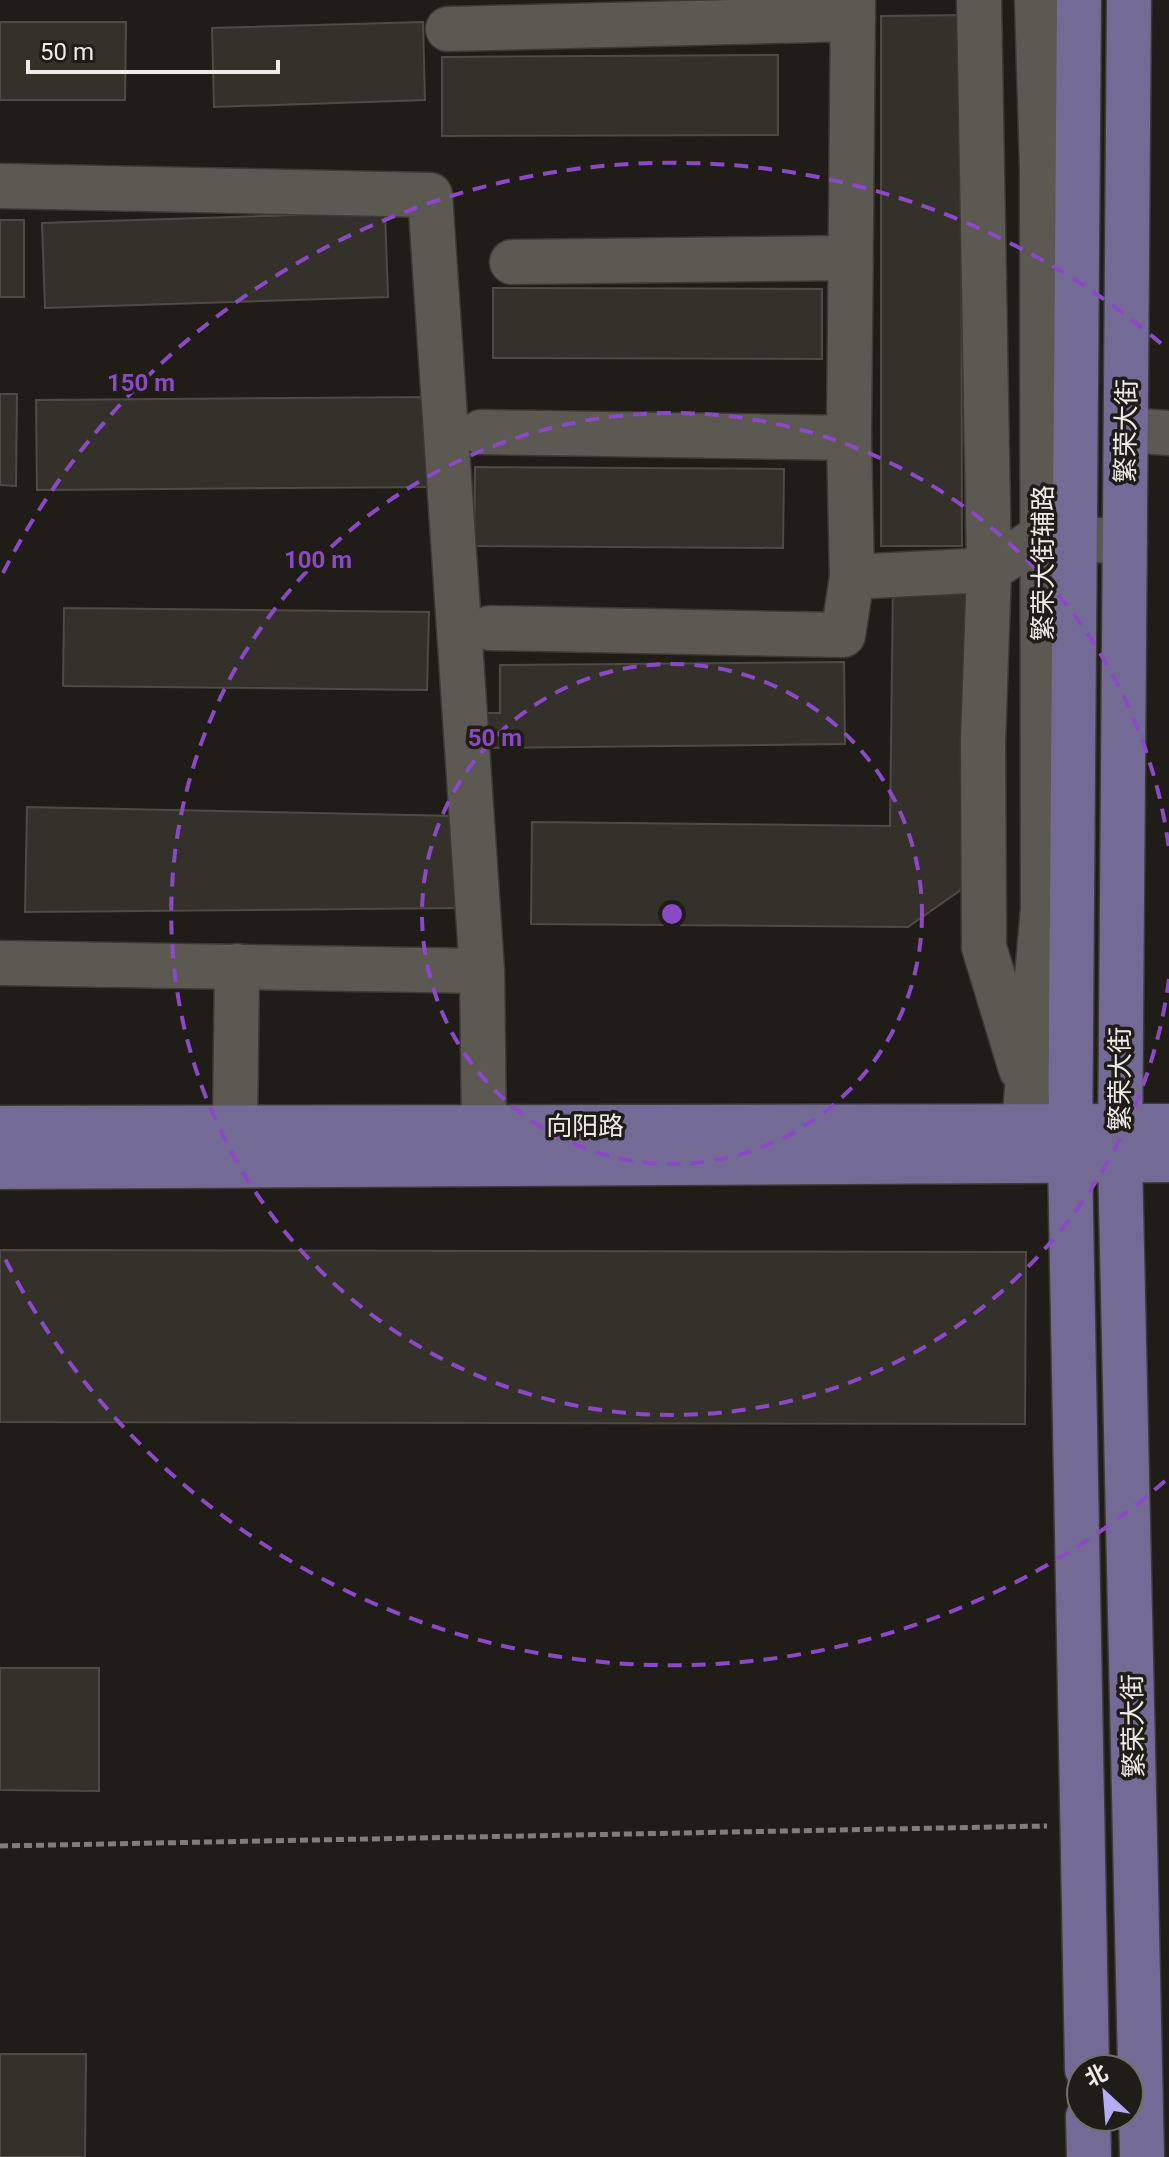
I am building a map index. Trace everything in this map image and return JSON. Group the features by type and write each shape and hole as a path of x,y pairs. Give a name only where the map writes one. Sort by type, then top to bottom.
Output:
{"main road":[{"name":"繁荣大街","path":"1079,0 1058,538 1087,2053"},
{"name":"繁荣大街","path":"1129,0 1148,431 1125,542 1120,1143 1142,2157"},
{"name":"向阳路","path":"0,1128 484,1126 1026,1108 1070,1142"},
{"name":"向阳路","path":"1120,1143 1169,1126"},
{"name":"向阳路","path":"0,1167 1070,1142 1120,1143 1169,1160"},
{"path":"1088,2133 1089,2157"}],"street":[{"path":"979,0 989,570 983,741 984,947 1026,1108"},
{"name":"繁荣大街辅路","path":"1026,1108 1043,909 1058,538 1037,0"},
{"path":"448,29 853,9 849,438 852,577 843,635 490,628"},
{"path":"0,186 430,195 482,971 484,1126"},
{"path":"512,262 850,258"},
{"path":"481,432 849,438"},
{"path":"852,577 989,570 1058,538 1125,542"},
{"path":"0,963 482,971"},
{"path":"235,1127 237,966"}],"path":[{"path":"0,1846 1081,1826"}],"building":[{"path":"961,15 962,546 881,546 881,16"},
{"path":"0,22 126,22 125,100 0,100"},
{"path":"423,22 425,100 214,107 212,28"},
{"path":"778,55 778,135 442,136 442,57"},
{"path":"385,212 388,297 45,308 42,223"},
{"path":"0,220 24,220 24,297 0,297"},
{"path":"493,288 822,289 822,359 493,358"},
{"path":"0,394 17,394 16,486 0,485"},
{"path":"428,397 428,487 37,490 36,400"},
{"path":"475,467 784,469 783,548 474,546"},
{"path":"893,585 979,586 975,880 908,927 531,924 532,822 890,826"},
{"path":"64,608 429,612 427,690 63,686"},
{"path":"844,662 845,744 481,748 481,713 500,713 500,665"},
{"path":"27,807 458,816 462,908 25,912"},
{"path":"0,1250 1026,1252 1025,1424 0,1422"},
{"path":"0,1668 99,1668 99,1791 0,1790"},
{"path":"0,2054 86,2054 85,2157 0,2157"}]}
